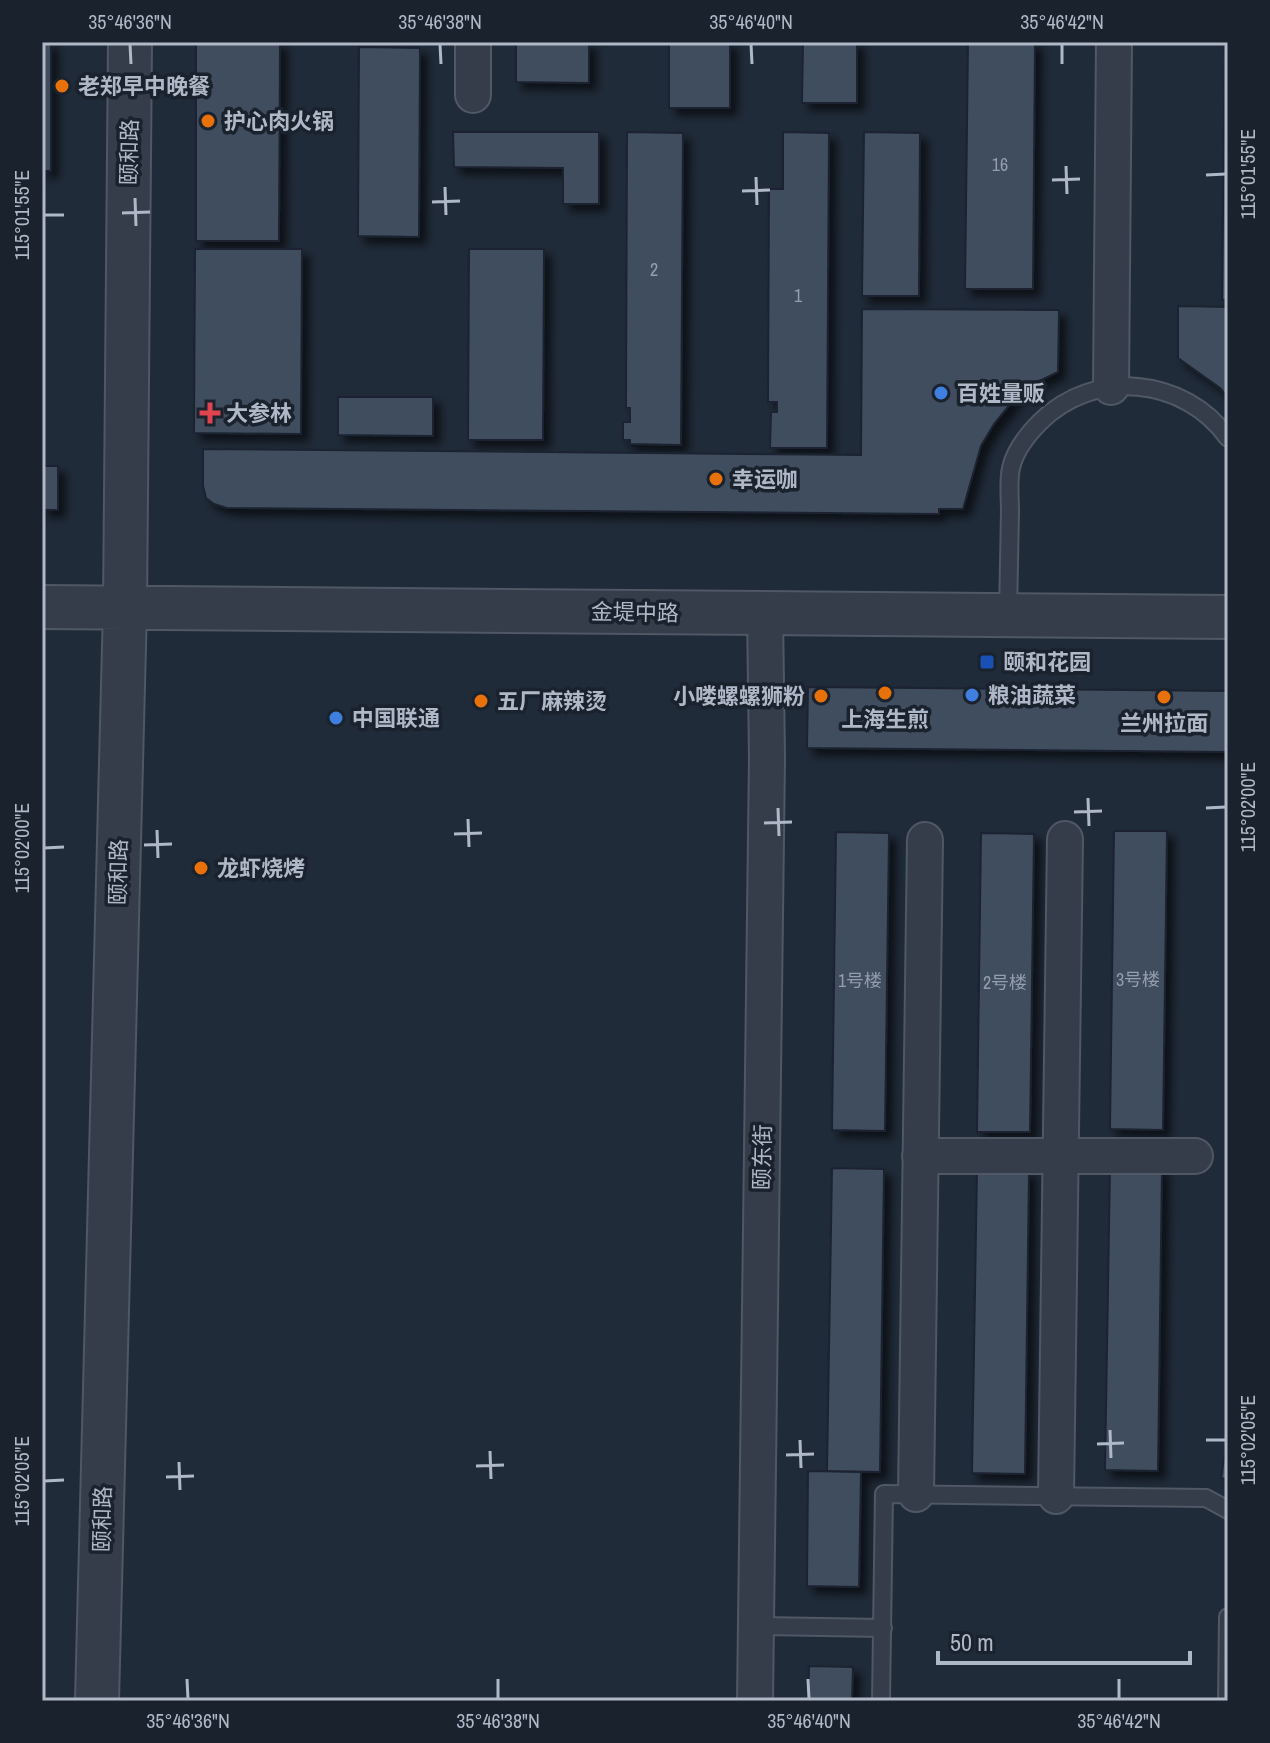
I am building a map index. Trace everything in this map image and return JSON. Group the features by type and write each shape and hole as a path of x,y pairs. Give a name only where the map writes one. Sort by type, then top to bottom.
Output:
{"street":[{"name":"颐和路","path":"97,1701 125,607 130,42"},
{"path":"473,42 473,95"},
{"path":"1111,387 1114,42"},
{"name":"金堤中路","path":"42,607 1228,617"},
{"name":"颐东街","path":"755,1701 767,758 765,613"},
{"path":"1056,1496 1065,839"},
{"path":"916,1494 925,840"},
{"path":"920,1156 1195,1156"}],"lane":[{"path":"1008,615 1010,469 1030,432 1047,415 1077,397 1111,387 1158,389 1202,411 1228,438"},
{"path":"881,1701 884,1494 1206,1498 1228,1510"},
{"path":"1227,1701 1228,1617"},
{"path":"756,1626 883,1628"}],"building":[{"path":"42,42 51,42 51,171 42,171"},
{"path":"196,42 280,42 279,241 196,241"},
{"path":"516,42 589,42 589,83 516,82"},
{"path":"669,42 730,42 730,108 669,108"},
{"path":"803,42 857,42 857,103 802,103"},
{"path":"968,42 1035,42 1033,289 965,289"},
{"path":"1225,42 1228,42 1228,300 1222,300"},
{"path":"359,47 420,48 419,237 358,236"},
{"path":"453,132 599,132 599,204 563,204 563,168 454,167"},
{"path":"627,132 683,133 681,445 630,444 630,440 623,440 623,422 630,422 630,408 626,408"},
{"path":"783,132 829,133 827,448 770,448 771,412 777,412 777,402 768,402 769,189 783,189"},
{"path":"864,132 920,133 919,296 862,296"},
{"path":"195,249 302,249 301,434 194,433"},
{"path":"469,249 544,249 543,440 468,440"},
{"path":"1178,306 1228,307 1228,397 1178,358"},
{"path":"862,309 1059,310 1058,372 1016,397 994,424 981,446 963,509 939,509 939,514 227,508 206,498 203,449 861,455"},
{"path":"338,397 433,397 433,436 338,435"},
{"path":"42,466 58,466 58,510 42,510"},
{"path":"808,687 1228,691 1228,752 807,748"},
{"path":"1114,831 1167,831 1163,1130 1110,1129"},
{"path":"836,832 889,833 885,1131 832,1130"},
{"path":"981,833 1034,834 1030,1132 977,1132"},
{"path":"1110,1167 1162,1167 1158,1471 1105,1470"},
{"path":"832,1168 884,1169 880,1472 827,1471"},
{"path":"977,1170 1029,1170 1025,1474 972,1473"},
{"path":"1228,1434 1228,1480 1221,1478"},
{"path":"808,1471 861,1472 859,1587 807,1586"},
{"path":"809,1666 853,1667 852,1701 808,1701"}],"place":[{"name":"老郑早中晚餐","path":"62,86"},
{"name":"护心肉火锅","path":"208,121"},
{"name":"百姓量贩","path":"941,393"},
{"name":"大参林","path":"210,413"},
{"name":"幸运咖","path":"716,479"},
{"name":"颐和花园","path":"987,662"},
{"name":"上海生煎","path":"885,693"},
{"name":"粮油蔬菜","path":"972,695"},
{"name":"小喽螺螺狮粉","path":"821,696"},
{"name":"兰州拉面","path":"1164,697"},
{"name":"五厂麻辣烫","path":"481,701"},
{"name":"中国联通","path":"336,718"},
{"name":"龙虾烧烤","path":"201,868"}]}
